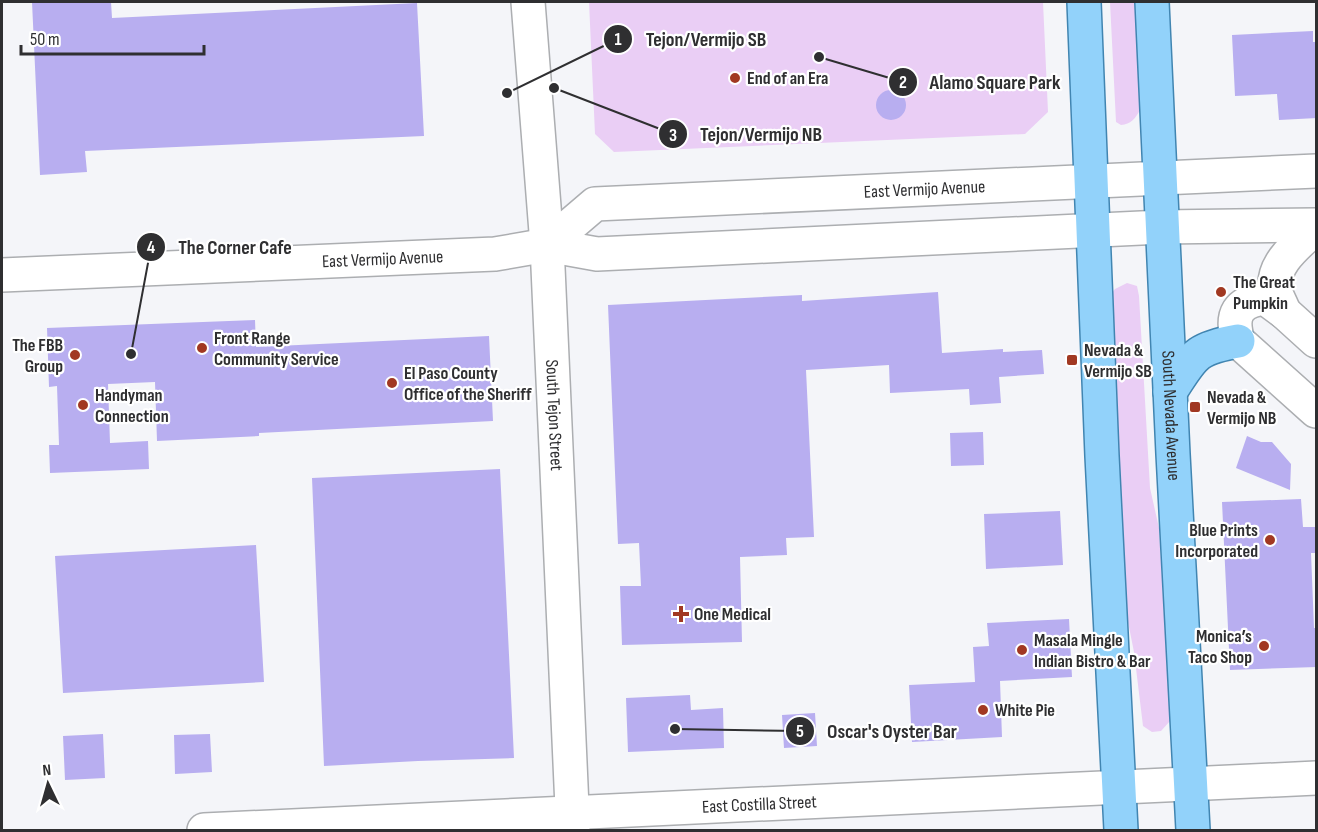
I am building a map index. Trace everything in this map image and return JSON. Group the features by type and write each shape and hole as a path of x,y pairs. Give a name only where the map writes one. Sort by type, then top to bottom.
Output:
{"main road":[{"path":"1084,2 1121,831"},
{"name":"South Nevada Avenue","path":"1152,2 1193,831"},
{"path":"1170,392 1193,357 1216,345 1238,340"}],"street":[{"name":"South Tejon Street","path":"528,2 547,244 572,822"},
{"name":"East Vermijo Avenue","path":"547,244 595,204 1317,171"},
{"name":"East Vermijo Avenue","path":"2,275 495,254 547,244 597,254 1162,227 1317,226"},
{"path":"1284,312 1275,290 1278,267 1317,226"},
{"path":"1317,341 1265,298 1249,300 1240,308 1236,318 1235,328 1238,340 1317,411"},
{"name":"East Costilla Street","path":"204,831 572,822 1317,778"}],"shaded area":[{"path":"589,2 1043,2 1048,112 1025,134 614,152 595,134"},
{"path":"1110,2 1135,2 1140,110 1127,124 1121,125 1116,122"},
{"path":"1127,283 1137,286 1139,296 1150,488 1159,528 1170,721 1161,731 1152,732 1143,726 1134,652 1121,587 1108,298 1115,289"}],"building":[{"path":"32,2 111,2 112,18 417,3 424,136 85,151 87,172 40,175"},
{"path":"1313,31 1313,42 1317,42 1317,118 1279,120 1277,94 1235,96 1232,35"},
{"path":"891,90 902,94 906,105 902,116 891,120 880,116 876,105 880,94"},
{"path":"938,292 942,353 1003,349 1003,352 1042,350 1044,374 999,377 1001,403 970,405 969,389 890,393 889,365 806,370 814,537 786,538 787,555 740,557 742,642 622,645 620,586 641,586 639,543 618,544 608,305 802,295 802,301"},
{"path":"255,320 256,347 489,336 493,421 259,433 259,436 157,441 155,382 108,384 110,443 148,441 149,469 50,473 49,445 59,445 57,386 49,387 47,328"},
{"path":"983,432 984,465 951,466 950,433"},
{"path":"1247,436 1261,442 1272,442 1291,464 1290,490 1236,468"},
{"path":"500,469 514,758 324,766 312,478"},
{"path":"1301,499 1303,527 1317,527 1317,553 1311,553 1314,628 1317,628 1317,667 1230,670 1222,502"},
{"path":"1060,511 1063,565 986,569 984,514"},
{"path":"256,545 264,682 63,693 55,556"},
{"path":"1069,619 1072,677 1000,681 1002,737 912,742 909,685 975,682 973,647 989,646 987,623"},
{"path":"690,695 691,710 723,708 724,748 628,752 626,698"},
{"path":"815,713 817,746 784,748 782,715"},
{"path":"103,734 105,778 65,780 63,736"},
{"path":"210,734 212,772 175,774 174,735"}],"place":[{"name":"Alamo Square Park","path":"819,57"},
{"name":"End of an Era","path":"735,78"},
{"name":"Tejon/Vermijo NB","path":"554,88"},
{"name":"Tejon/Vermijo SB","path":"507,93"},
{"name":"The Great Pumpkin","path":"1221,292"},
{"name":"Front Range Community Service","path":"202,348"},
{"name":"The Corner Cafe","path":"131,354"},
{"name":"The FBB Group","path":"75,355"},
{"name":"Nevada & Vermijo SB","path":"1072,360"},
{"name":"El Paso County Office of the Sheriff","path":"392,383"},
{"name":"Handyman Connection","path":"83,405"},
{"name":"Nevada & Vermijo NB","path":"1195,407"},
{"name":"Blue Prints Incorporated","path":"1270,540"},
{"name":"One Medical","path":"681,614"},
{"name":"Monica’s Taco Shop","path":"1264,646"},
{"name":"Masala Mingle Indian Bistro & Bar","path":"1022,650"},
{"name":"White Pie","path":"983,710"},
{"name":"Oscar's Oyster Bar","path":"675,729"}]}
